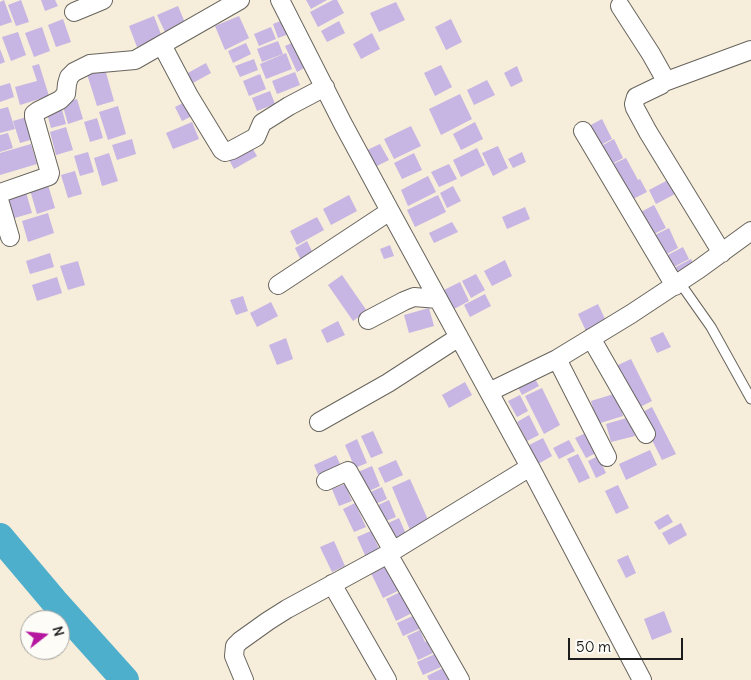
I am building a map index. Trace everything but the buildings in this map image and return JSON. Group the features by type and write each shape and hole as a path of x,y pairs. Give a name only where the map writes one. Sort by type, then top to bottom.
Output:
{"street":[{"path":"74,12 103,0"},
{"path":"0,193 49,176 50,173 34,114 38,110 60,100 66,94 69,77 74,72 90,64 135,60 240,0"},
{"path":"280,0 390,211 530,467 642,680"},
{"path":"620,6 664,76 664,82"},
{"path":"162,45 190,96 225,152 256,137 262,122 325,87"},
{"path":"722,253 648,132 634,104 636,96 664,82 751,50"},
{"path":"583,131 677,284"},
{"path":"0,203 5,228"},
{"path":"278,285 390,211"},
{"path":"489,392 557,359 591,338 677,284 751,230"},
{"path":"368,320 414,297 438,299"},
{"path":"319,422 388,383 460,337"},
{"path":"591,338 646,434"},
{"path":"557,359 607,457"},
{"path":"244,680 234,656 235,646 268,620 391,552 530,467"},
{"path":"326,481 348,471 460,680"},
{"path":"332,584 387,680"}],"lane":[{"path":"677,284 710,328 751,399"}],"waterway":[{"path":"0,537 125,680"}]}
